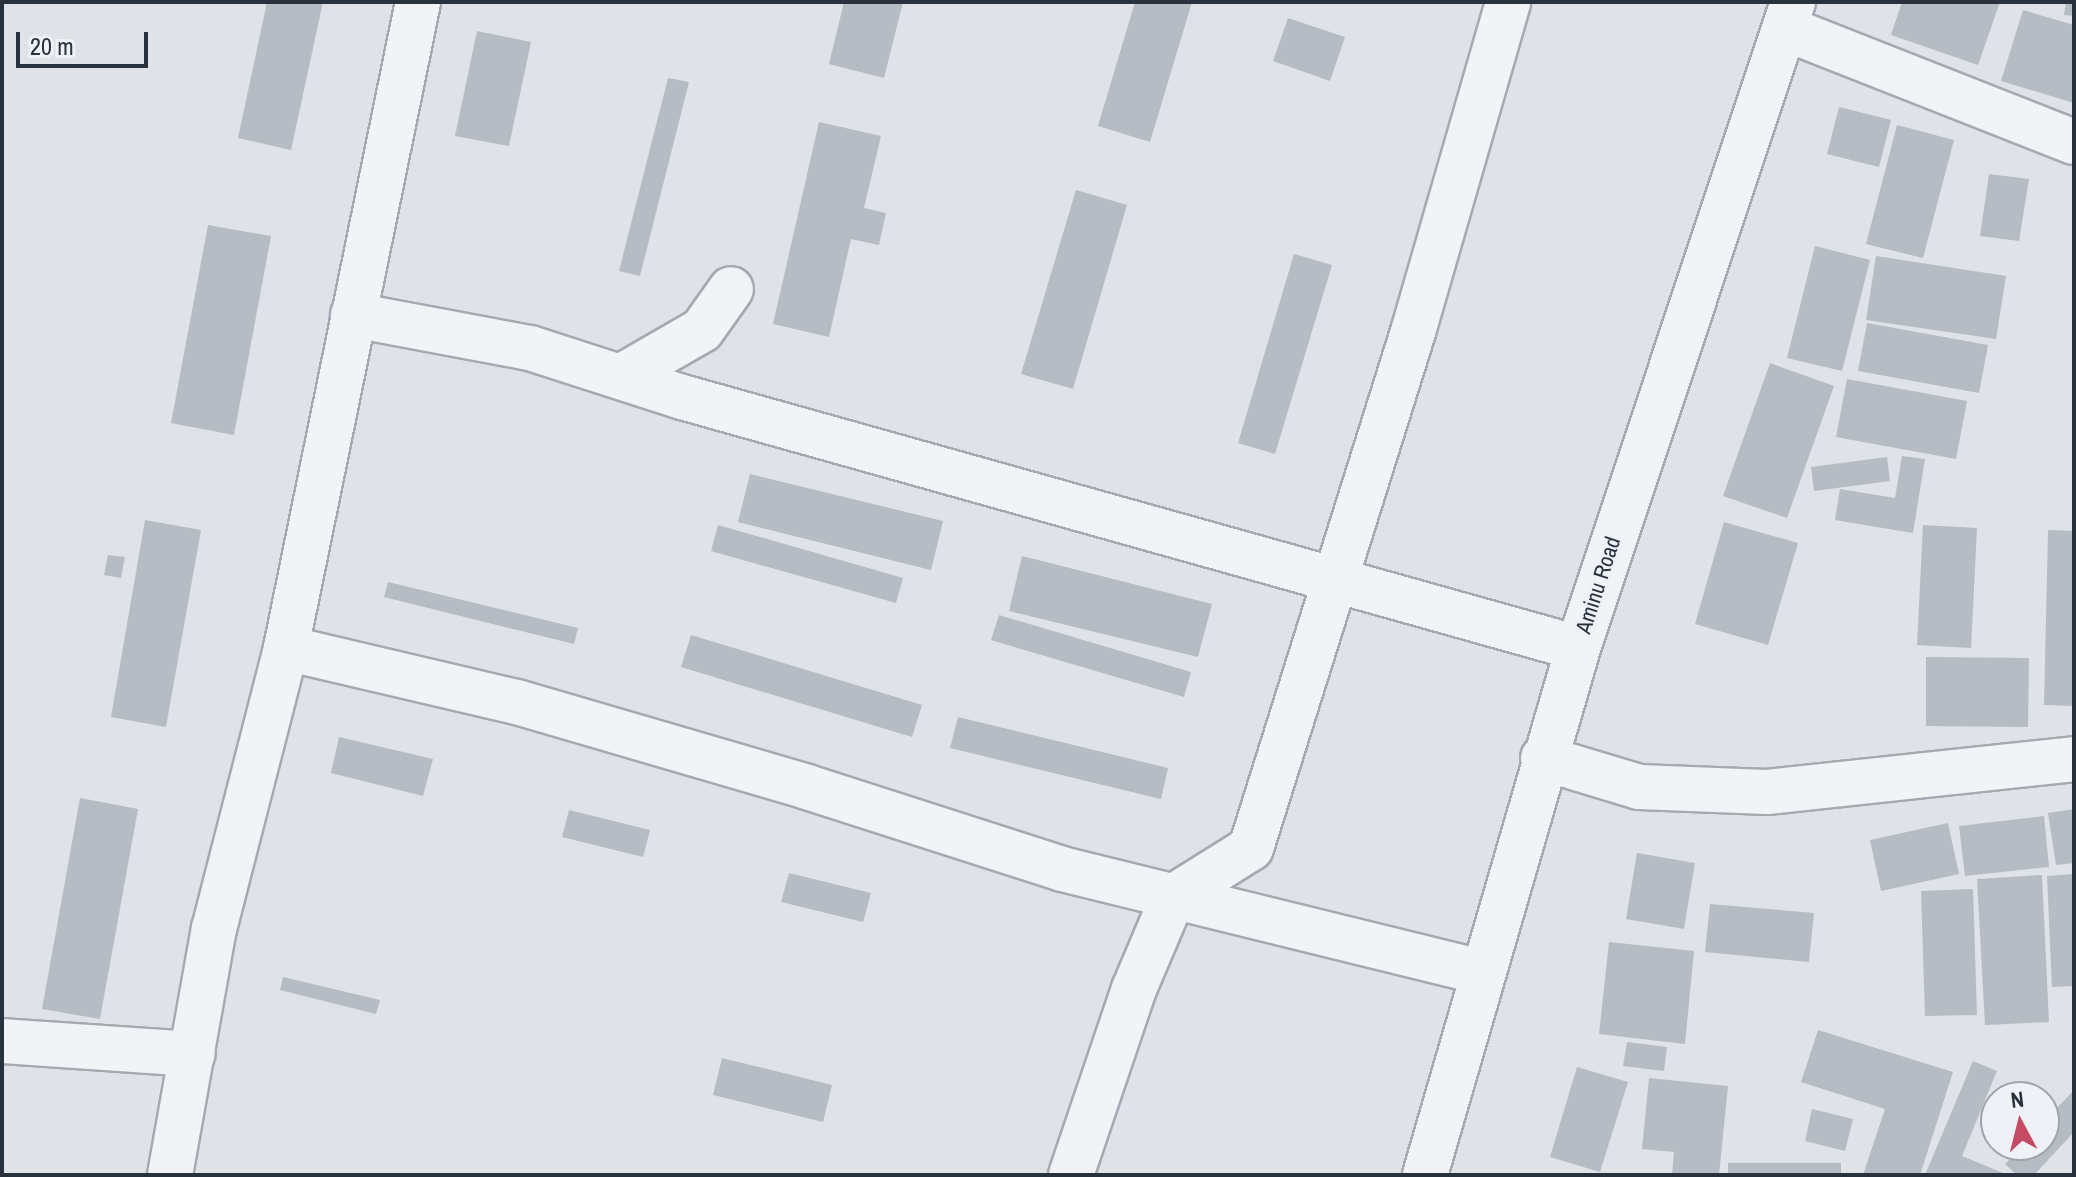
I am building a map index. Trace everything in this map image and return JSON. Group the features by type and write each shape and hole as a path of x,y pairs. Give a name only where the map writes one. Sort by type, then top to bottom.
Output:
{"street":[{"path":"170,1175 214,929 286,648 418,2"},
{"path":"1071,1175 1134,989 1173,897 1251,848 1332,581 1413,332 1508,2"},
{"path":"1790,16 2074,142"},
{"name":"Aminu Road","path":"1425,1175 1543,758 1665,375 1790,16"},
{"path":"622,376 702,330 731,289"},
{"path":"353,315 530,348 1332,581 1578,648"},
{"path":"286,648 517,702 807,787 1062,869 1482,972"},
{"path":"1543,758 1639,787 1767,792 2074,759"},
{"path":"2,1041 193,1054"}],"building":[{"path":"267,2 323,2 291,150 238,138"},
{"path":"844,2 903,2 884,78 829,64"},
{"path":"1135,2 1192,2 1150,142 1098,126"},
{"path":"1902,2 2000,2 1978,65 1891,35"},
{"path":"2066,2 2074,2 2074,16 2064,15"},
{"path":"2023,10 2074,25 2074,103 2001,81"},
{"path":"1288,18 1345,37 1330,81 1273,61"},
{"path":"477,31 531,42 509,146 455,136"},
{"path":"668,78 689,82 640,276 619,271"},
{"path":"1839,107 1891,120 1879,167 1827,154"},
{"path":"819,122 881,136 864,208 886,213 879,245 851,239 829,337 773,324"},
{"path":"1897,125 1954,140 1923,258 1866,244"},
{"path":"1989,174 2029,179 2019,241 1980,236"},
{"path":"1076,190 1127,205 1073,389 1021,374"},
{"path":"208,225 271,236 234,435 171,423"},
{"path":"1815,246 1870,260 1842,371 1787,358"},
{"path":"1294,254 1332,265 1275,454 1238,443"},
{"path":"1876,256 2006,276 1996,339 1866,320"},
{"path":"1867,323 1988,345 1979,393 1858,371"},
{"path":"1770,363 1834,386 1787,518 1723,496"},
{"path":"1847,379 1967,401 1956,459 1836,437"},
{"path":"1902,456 1925,459 1913,533 1835,520 1840,489 1895,498"},
{"path":"1887,457 1890,481 1814,491 1811,467"},
{"path":"750,474 943,521 931,570 738,522"},
{"path":"145,520 201,530 166,727 111,717"},
{"path":"1724,522 1798,543 1768,645 1695,624"},
{"path":"718,525 903,578 896,603 711,551"},
{"path":"1923,525 1977,528 1971,648 1917,645"},
{"path":"2048,530 2074,531 2074,706 2044,705"},
{"path":"108,555 125,557 121,578 104,575"},
{"path":"1022,556 1212,604 1198,657 1009,611"},
{"path":"388,582 578,628 574,644 384,597"},
{"path":"999,615 1191,672 1184,697 991,640"},
{"path":"691,635 922,705 912,737 681,667"},
{"path":"1926,657 2029,658 2028,727 1926,726"},
{"path":"958,717 1168,768 1161,799 950,748"},
{"path":"339,737 433,759 423,796 331,773"},
{"path":"80,798 138,809 100,1019 42,1009"},
{"path":"2074,809 2074,863 2056,865 2048,813"},
{"path":"569,810 650,830 643,857 562,837"},
{"path":"2044,816 2049,867 1965,876 1959,826"},
{"path":"1948,823 1959,874 1881,891 1870,840"},
{"path":"1637,853 1695,863 1684,929 1626,919"},
{"path":"789,873 871,893 863,922 781,902"},
{"path":"2074,874 2074,986 2052,987 2047,876"},
{"path":"2042,875 2049,1022 1985,1025 1977,879"},
{"path":"1973,889 1977,1015 1925,1016 1921,891"},
{"path":"1710,904 1814,913 1809,962 1705,952"},
{"path":"1609,942 1694,951 1685,1044 1599,1034"},
{"path":"283,977 380,1000 376,1014 280,990"},
{"path":"1818,1030 1953,1072 1920,1175 1863,1175 1885,1109 1801,1082"},
{"path":"1627,1042 1667,1047 1664,1071 1623,1066"},
{"path":"722,1058 832,1085 823,1122 713,1095"},
{"path":"1973,1061 1997,1071 1993,1081 1980,1081 1980,1112 1962,1156 2008,1175 1925,1175"},
{"path":"1577,1067 1628,1082 1600,1172 1550,1157"},
{"path":"1649,1078 1728,1086 1719,1175 1672,1175 1674,1152 1642,1149"},
{"path":"2072,1092 2074,1132 2060,1147 2060,1105"},
{"path":"1812,1109 1853,1119 1845,1151 1805,1141"},
{"path":"2008,1161 2047,1161 2034,1175 2017,1175 2005,1164"},
{"path":"1728,1163 1841,1163 1841,1175 1728,1175"}]}
